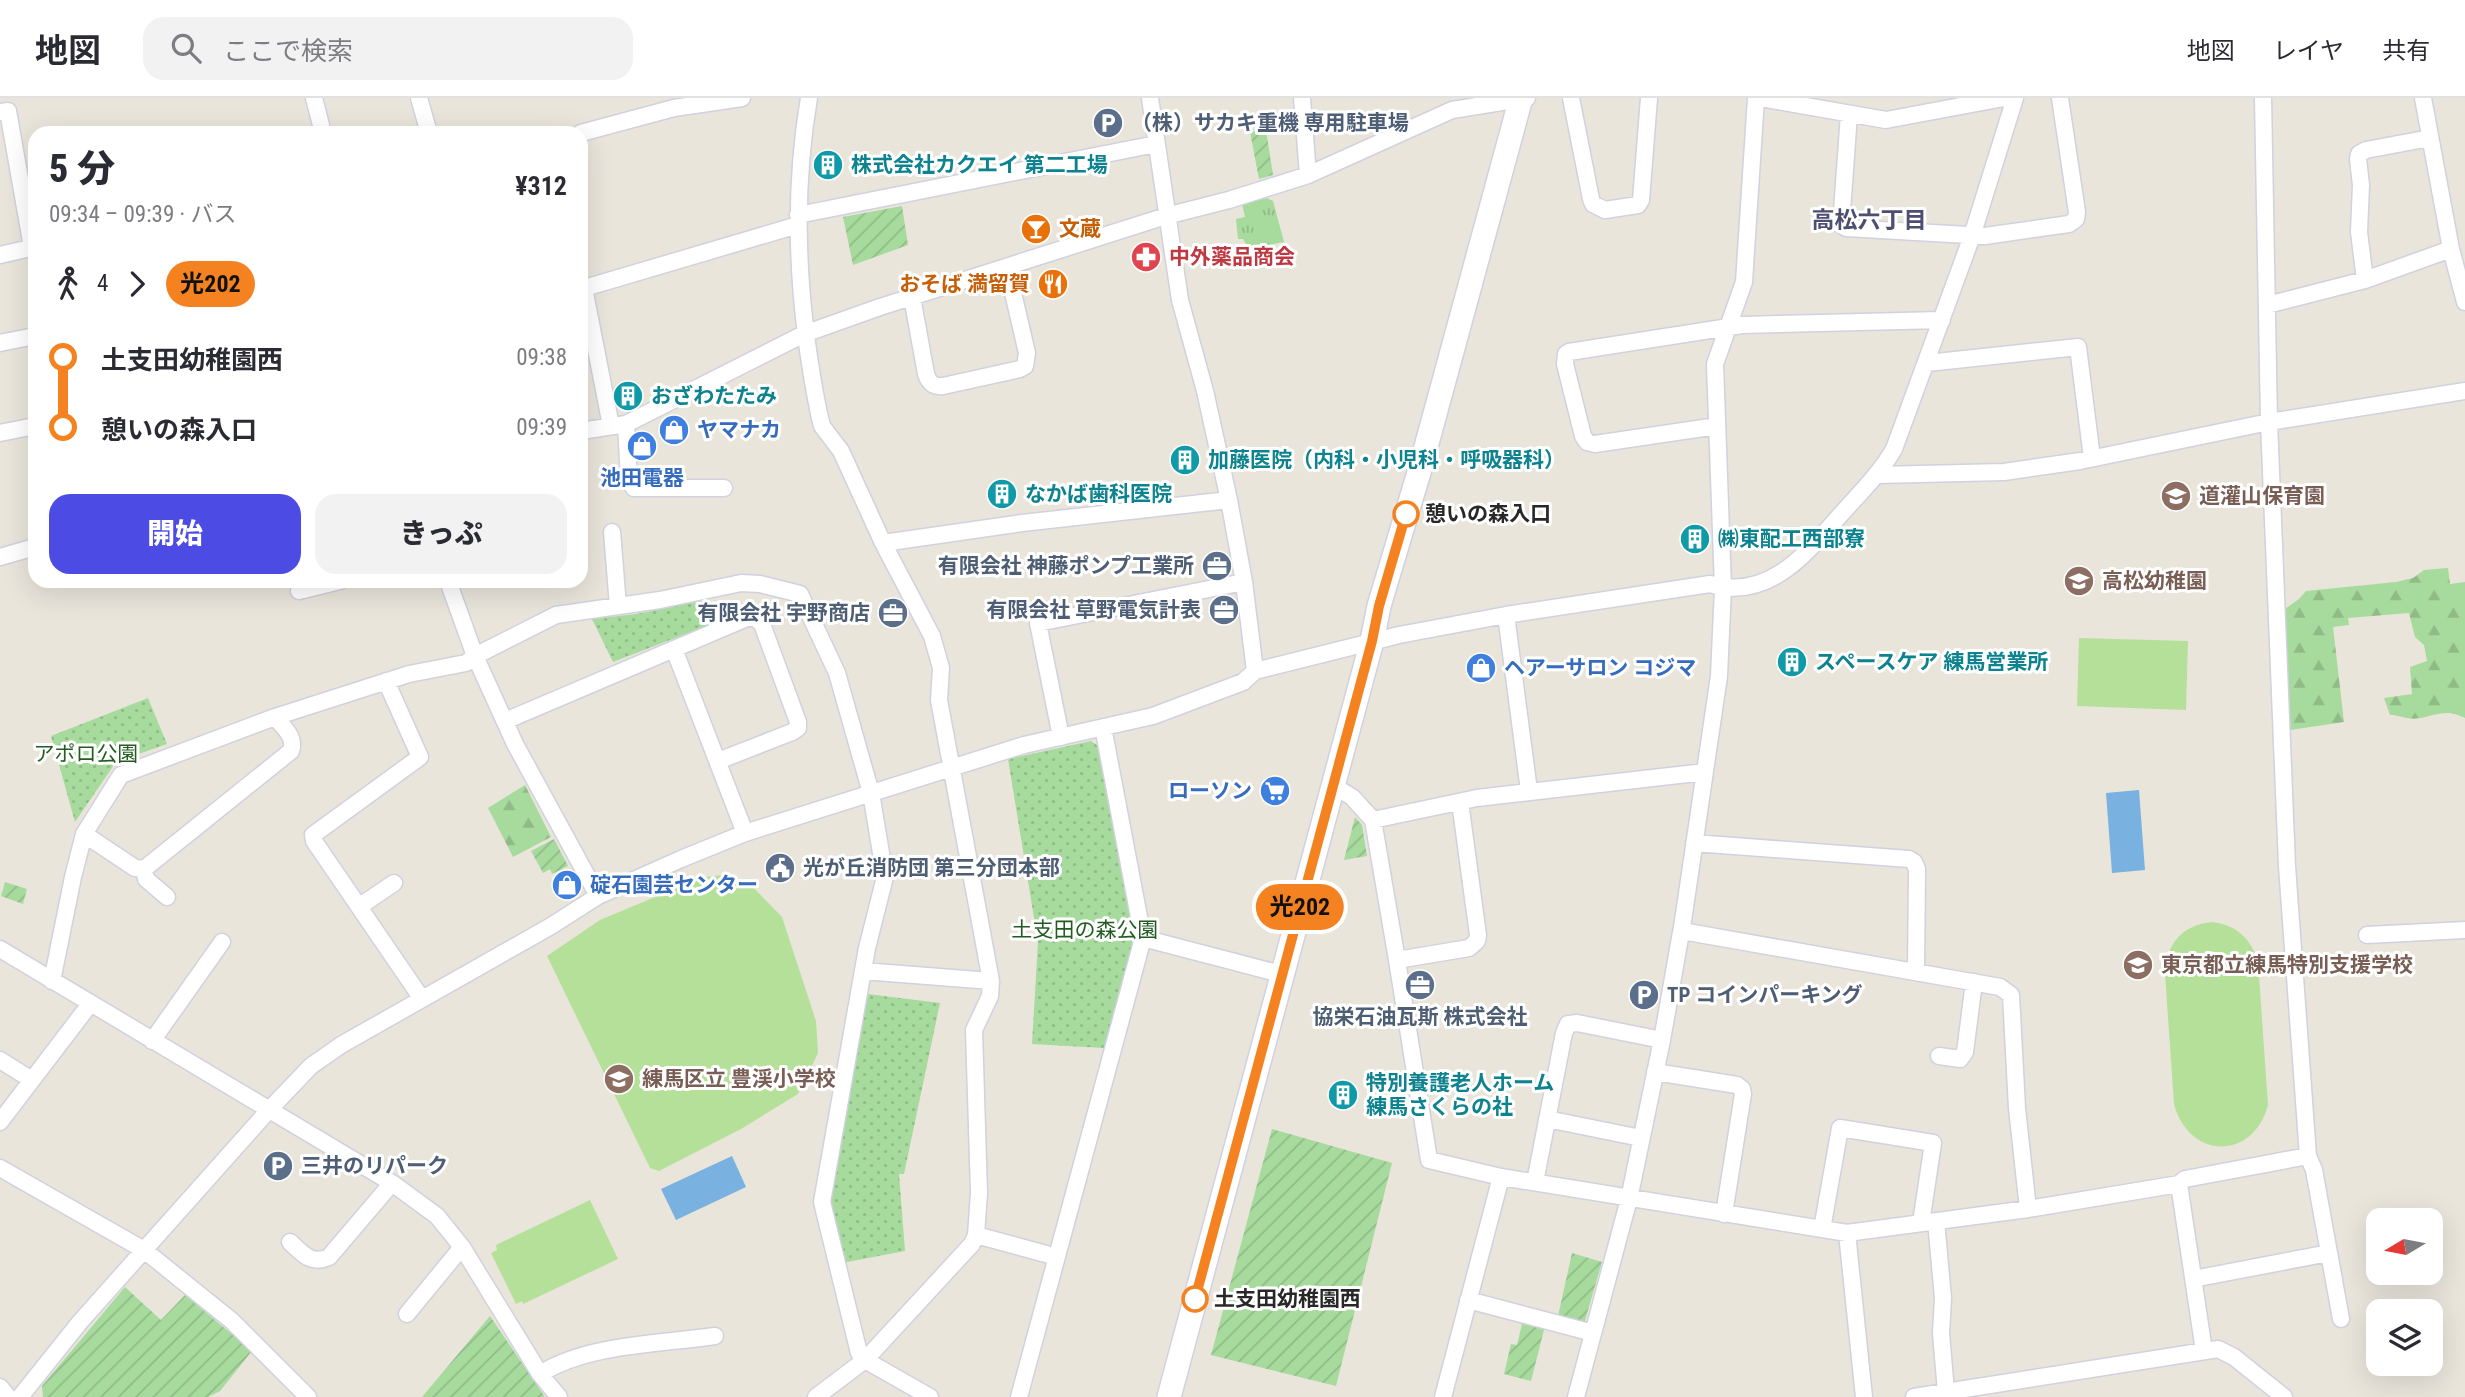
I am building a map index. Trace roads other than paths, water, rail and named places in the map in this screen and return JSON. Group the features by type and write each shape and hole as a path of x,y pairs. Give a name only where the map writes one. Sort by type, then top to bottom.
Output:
{"main road":[{"path":"1169,1397 1372,641 1379,606 1424,456 1521,98"}],"street":[{"path":"314,98 321,126"},
{"path":"419,98 427,126"},
{"path":"588,131 674,108 742,98"},
{"path":"809,98 803,131 798,220 804,334 822,426 841,452 883,543 932,636 941,668 939,700 991,981 990,996 974,1030 979,1193 976,1235 972,1244 865,1360 817,1397"},
{"path":"1150,98 1180,300 1205,391 1229,500 1244,582 1255,671"},
{"path":"1302,98 1308,174"},
{"path":"588,430 618,425 804,334 1166,216 1229,200 1308,174 1453,104 1527,98"},
{"path":"1571,98 1591,199 1593,204 1605,209 1637,205 1642,200 1649,98"},
{"path":"1576,1397 1629,1199 1662,1040 1682,931 1719,676 1723,588 1715,364 1744,282 1758,98 1885,120 2004,98"},
{"path":"26,1395 80,1322 311,1066 341,1045 551,926 598,896 745,833 1024,745 1153,716 1243,682 1255,671 1372,641 1506,615 1710,584 1741,589 1788,569 1878,475 1894,449 1972,236 2015,98"},
{"path":"1849,114 1840,225 1846,228 1985,236 2069,224 2076,219 2060,98"},
{"path":"2263,98 2269,422 2287,866 2308,1156 2314,1170 2341,1319"},
{"path":"2423,98 2451,249 2465,302"},
{"path":"0,112 8,111 28,220"},
{"path":"2365,280 2359,232 2360,154 2366,150 2430,138"},
{"path":"588,287 798,220 1156,144"},
{"path":"0,255 28,248"},
{"path":"2267,305 2365,280 2451,249"},
{"path":"912,297 926,374 933,385 943,386 1020,369 1025,366 1027,353 1006,267"},
{"path":"588,312 618,425 629,481 634,488 724,488"},
{"path":"1717,426 1595,444 1587,442 1583,436 1564,359 1569,352 1742,325 1942,320"},
{"path":"0,343 28,337"},
{"path":"1927,363 2078,347 2092,458"},
{"path":"1878,475 2004,472 2092,458 2269,422 2465,391"},
{"path":"0,433 28,427"},
{"path":"883,543 1022,523 1229,500"},
{"path":"612,532 618,606"},
{"path":"0,557 28,549"},
{"path":"1061,737 1038,623 1244,582"},
{"path":"52,981 72,877 84,834 121,775 275,717 409,674 466,663 556,615 741,583 760,584 800,594 838,673 871,793 885,877 863,971 821,1202 859,1353 865,1360 930,1397"},
{"path":"299,591 311,588"},
{"path":"451,588 475,656 515,744 598,896"},
{"path":"1506,615 1529,792"},
{"path":"505,721 747,618 755,618 766,636 798,722 797,728 718,761"},
{"path":"674,649 745,833"},
{"path":"386,681 420,757 313,835 314,841 422,999"},
{"path":"84,834 135,868 144,869 291,751 292,738 275,717"},
{"path":"1019,1397 1143,938 1103,727"},
{"path":"1373,820 1460,802 1529,792 1705,772"},
{"path":"1332,785 1352,797 1373,820 1429,1160 1501,1177 1847,1233 2028,1209 2179,1184 2185,1179 2308,1156"},
{"path":"1396,960 1469,948 1477,941 1460,802"},
{"path":"1694,843 1909,859 1917,869 1916,972"},
{"path":"144,869 146,879 167,897"},
{"path":"360,906 394,883"},
{"path":"2367,935 2465,930"},
{"path":"1682,931 2000,987 2011,995 2017,1108 2028,1209"},
{"path":"1143,938 1281,974"},
{"path":"152,1041 222,942"},
{"path":"0,949 392,1183 436,1216 462,1247 540,1374 559,1397"},
{"path":"863,971 991,981"},
{"path":"1939,1056 1959,1059 1965,1052 1974,982"},
{"path":"0,1122 90,1004"},
{"path":"1535,1182 1567,1024 1577,1023 1662,1040"},
{"path":"0,1060 32,1080"},
{"path":"1655,1072 1742,1088 1724,1214"},
{"path":"1547,1119 1641,1138"},
{"path":"1822,1229 1840,1128 1933,1143 1928,1222 1943,1298 1941,1333 1946,1392"},
{"path":"0,1168 144,1250 232,1321 301,1395"},
{"path":"1443,1397 1501,1177"},
{"path":"290,1242 309,1259 319,1261 329,1257 392,1183"},
{"path":"2179,1184 2204,1351"},
{"path":"1847,1233 1864,1397"},
{"path":"976,1235 1057,1257"},
{"path":"407,1314 462,1247"},
{"path":"2193,1279 2329,1253"},
{"path":"1468,1300 1593,1333"},
{"path":"540,1374 582,1354 715,1336"},
{"path":"1914,1397 2217,1349 2234,1357 2284,1397"},
{"path":"0,1387 8,1397"}],"water":[{"path":"2139,790 2145,870 2112,873 2106,793"},
{"path":"732,1156 746,1187 676,1220 661,1189"}],"place":[{"name":"（株）サカキ重機 専用駐車場","path":"1108,123"},
{"name":"株式会社カクエイ 第二工場","path":"828,165"},
{"name":"文蔵","path":"1036,229"},
{"name":"中外薬品商会","path":"1146,257"},
{"name":"おそば 満留賀","path":"1053,284"},
{"name":"おざわたたみ","path":"628,396"},
{"name":"ヤマナカ","path":"674,430"},
{"name":"池田電器","path":"642,446"},
{"name":"加藤医院（内科・小児科・呼吸器科）","path":"1185,460"},
{"name":"なかば歯科医院","path":"1002,494"},
{"name":"道灌山保育園","path":"2176,496"},
{"name":"憩いの森入口","path":"1406,514"},
{"name":"㈱東配工西部寮","path":"1695,539"},
{"name":"有限会社 神藤ポンプ工業所","path":"1217,566"},
{"name":"高松幼稚園","path":"2079,581"},
{"name":"有限会社 草野電気計表","path":"1224,610"},
{"name":"有限会社 宇野商店","path":"893,613"},
{"name":"スペースケア 練馬営業所","path":"1792,662"},
{"name":"ヘアーサロン コジマ","path":"1481,668"},
{"name":"ローソン","path":"1275,791"},
{"name":"光が丘消防団 第三分団本部","path":"780,868"},
{"name":"碇石園芸センター","path":"567,885"},
{"name":"東京都立練馬特別支援学校","path":"2138,965"},
{"name":"協栄石油瓦斯 株式会社","path":"1420,985"},
{"name":"TP コインパーキング","path":"1644,995"},
{"name":"練馬区立 豊渓小学校","path":"619,1079"},
{"name":"特別養護老人ホーム 練馬さくらの社","path":"1343,1095"},
{"name":"三井のリパーク","path":"278,1166"},
{"name":"土支田幼稚園西","path":"1195,1299"}],"district":[{"name":"高松六丁目","path":"1869,220"}],"park label":[{"name":"アポロ公園","path":"86,754"},
{"name":"土支田の森公園","path":"1085,930"}]}
